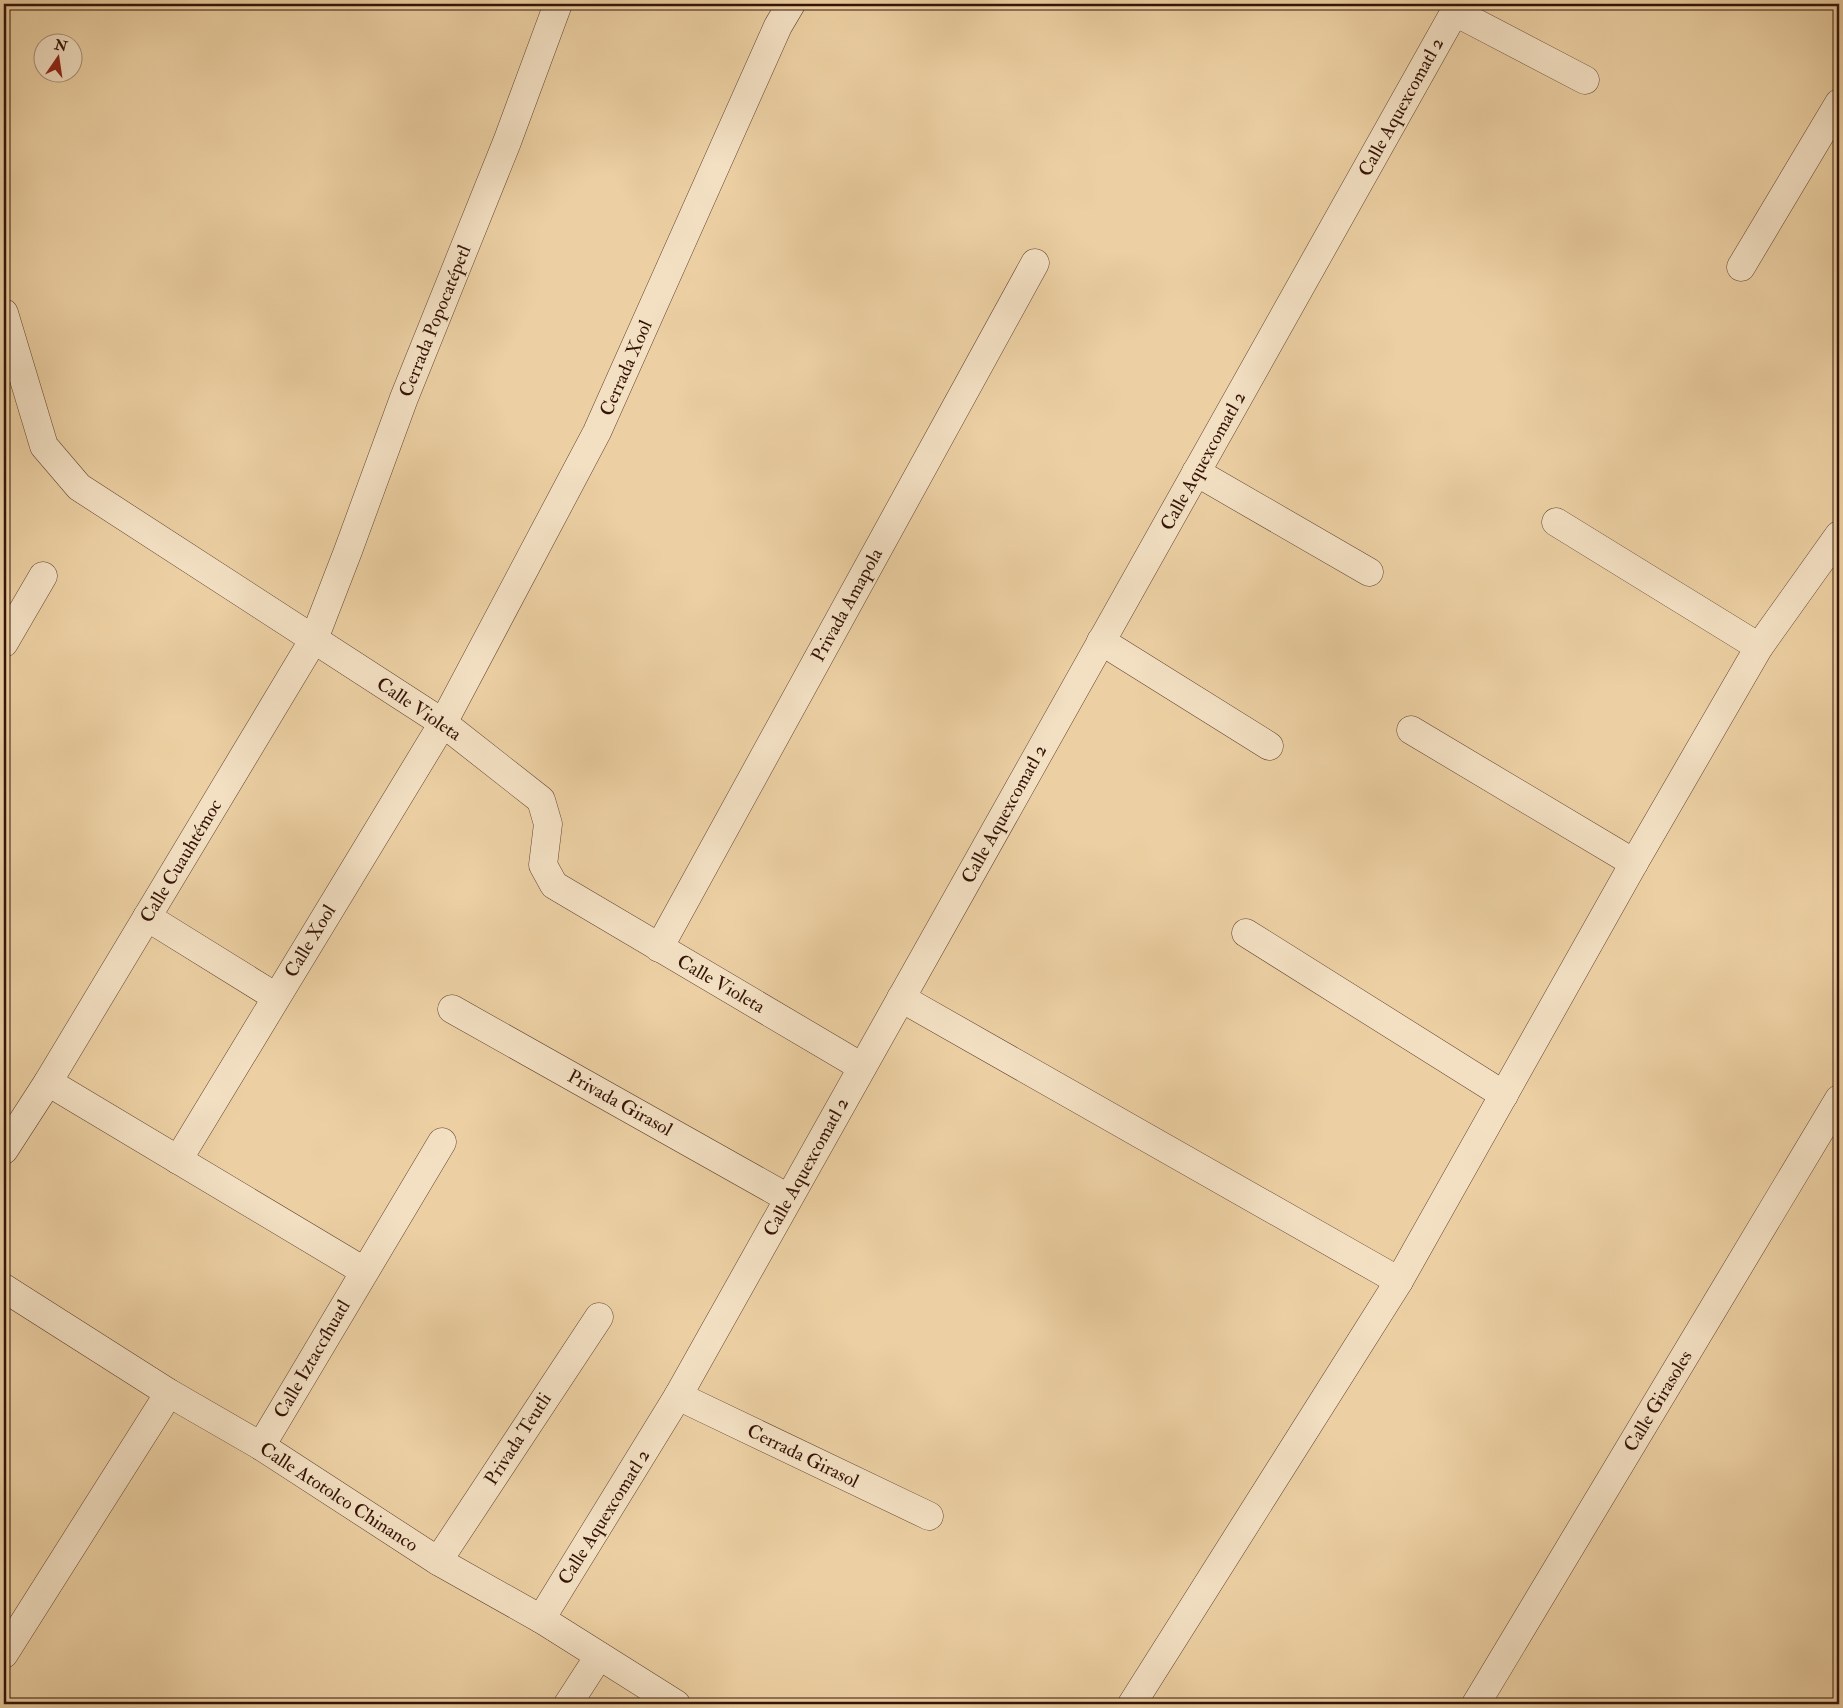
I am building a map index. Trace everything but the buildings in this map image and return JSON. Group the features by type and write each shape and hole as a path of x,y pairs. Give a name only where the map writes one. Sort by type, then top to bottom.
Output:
{"street":[{"name":"Cerrada Popocatépetl","path":"314,639 404,398 507,142 558,4"},
{"name":"Cerrada Xool","path":"443,723 597,432 778,26 791,4"},
{"path":"1457,8 1585,80"},
{"name":"Calle Aquexcomatl 2","path":"541,1619 678,1396 1457,8"},
{"path":"1741,267 1839,103"},
{"name":"Privada Amapola","path":"659,948 1035,263"},
{"name":"Calle Violeta","path":"4,313 44,446 80,487 443,723 541,800 548,824 543,865 554,885 862,1067"},
{"path":"1196,472 1369,572"},
{"path":"1556,522 1759,647"},
{"path":"1132,1704 1399,1280 1634,863 1759,647 1839,535"},
{"path":"4,643 43,576"},
{"name":"Calle Cuauhtémoc","path":"4,1150 48,1082 314,639"},
{"path":"1101,641 1269,746"},
{"name":"Calle Xool","path":"178,1160 443,723"},
{"path":"1411,730 1634,863"},
{"path":"147,916 276,997"},
{"path":"1246,933 1504,1095"},
{"path":"901,998 1399,1280"},
{"name":"Privada Girasol","path":"452,1009 788,1198"},
{"path":"48,1082 364,1271"},
{"name":"Calle Girasoles","path":"1476,1704 1839,1099"},
{"name":"Calle Iztaccíhuatl","path":"261,1446 442,1142"},
{"name":"Calle Atotolco Chinanco","path":"4,1288 169,1393 261,1446 438,1561 541,1619 676,1704"},
{"name":"Privada Teutli","path":"438,1561 599,1317"},
{"path":"4,1654 169,1393"},
{"name":"Cerrada Girasol","path":"678,1396 929,1516"},
{"path":"568,1704 599,1656"}]}
